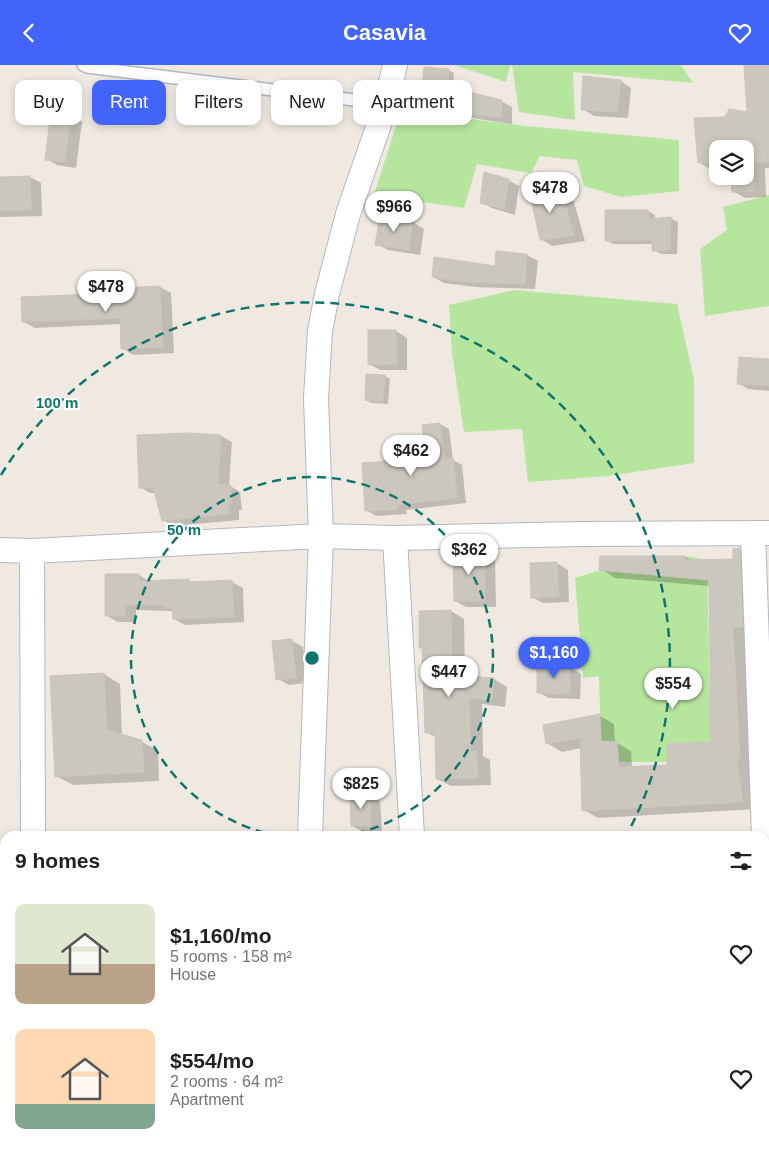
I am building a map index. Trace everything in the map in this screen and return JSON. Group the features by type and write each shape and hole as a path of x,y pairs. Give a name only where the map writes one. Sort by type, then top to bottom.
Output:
{"street":[{"path":"392,80 395,65"},
{"path":"310,831 321,536 316,398 320,331 327,294 348,214 379,125"},
{"path":"0,550 32,551 321,536 395,538 761,533 764,831"},
{"path":"395,538 412,831"},
{"path":"32,551 33,831"}],"lane":[{"path":"83,65 353,100"}],"green space":[{"path":"454,65 510,65 506,82"},
{"path":"512,65 681,65 693,83 573,72 575,120 519,112"},
{"path":"472,119 679,140 679,191 621,197 584,186 577,160 540,156 531,173 477,164 464,208 374,195 396,125 472,125"},
{"path":"769,195 769,306 705,316 700,249 727,230 723,207"},
{"path":"514,290 677,304 694,380 694,463 608,476 528,482 522,429 464,432 452,353 449,305"},
{"path":"685,556 707,560 711,742 668,744 667,762 619,762 617,742 601,741 599,676 583,678 575,578 601,570 686,578"}],"building":[{"path":"744,65 769,65 769,162 754,162 754,140 709,140 709,163 698,163 694,118 725,117 729,109 747,112"},
{"path":"424,67 449,69 448,80 423,80"},
{"path":"583,76 621,80 617,112 581,110"},
{"path":"472,93 502,100 502,118 472,114"},
{"path":"49,125 70,125 65,162 45,160"},
{"path":"484,172 509,179 504,209 480,203"},
{"path":"30,176 31,210 0,211 0,177"},
{"path":"528,185 563,195 574,235 540,240"},
{"path":"731,185 754,185 754,191 732,192"},
{"path":"605,210 648,210 649,219 671,217 670,250 652,251 652,240 605,241"},
{"path":"380,216 413,221 409,250 375,245"},
{"path":"496,251 527,254 525,284 464,282 432,277 434,257 495,266"},
{"path":"160,286 163,347 121,349 120,318 22,322 21,297 118,293 118,288"},
{"path":"368,330 396,330 397,364 368,365"},
{"path":"739,357 769,359 769,386 737,384"},
{"path":"366,374 385,375 383,402 365,400"},
{"path":"440,423 445,459 453,458 457,498 397,505 398,509 365,511 362,463 426,459 422,425"},
{"path":"188,433 221,435 218,485 230,484 232,504 228,504 229,514 162,521 153,487 139,488 137,435"},
{"path":"740,548 743,627 733,627 740,758 737,758 743,802 582,811 580,738 546,744 543,725 600,714 601,741 617,742 619,767 667,765 668,744 711,742 709,580 599,570 600,556 685,556 685,560 733,559 733,549"},
{"path":"485,550 485,601 454,601 453,551"},
{"path":"557,562 559,596 531,598 530,563"},
{"path":"105,574 139,574 139,581 189,579 189,582 232,580 234,617 173,619 172,608 164,608 164,605 125,605 125,616 105,616"},
{"path":"451,610 452,669 468,669 468,676 494,678 492,700 469,698 471,752 477,751 478,778 436,779 435,733 425,733 422,648 419,648 419,611"},
{"path":"292,639 296,678 276,680 272,641"},
{"path":"537,665 570,666 570,694 537,693"},
{"path":"104,673 107,730 142,740 144,772 55,777 50,676"},
{"path":"370,793 371,826 351,826 350,794"}]}
